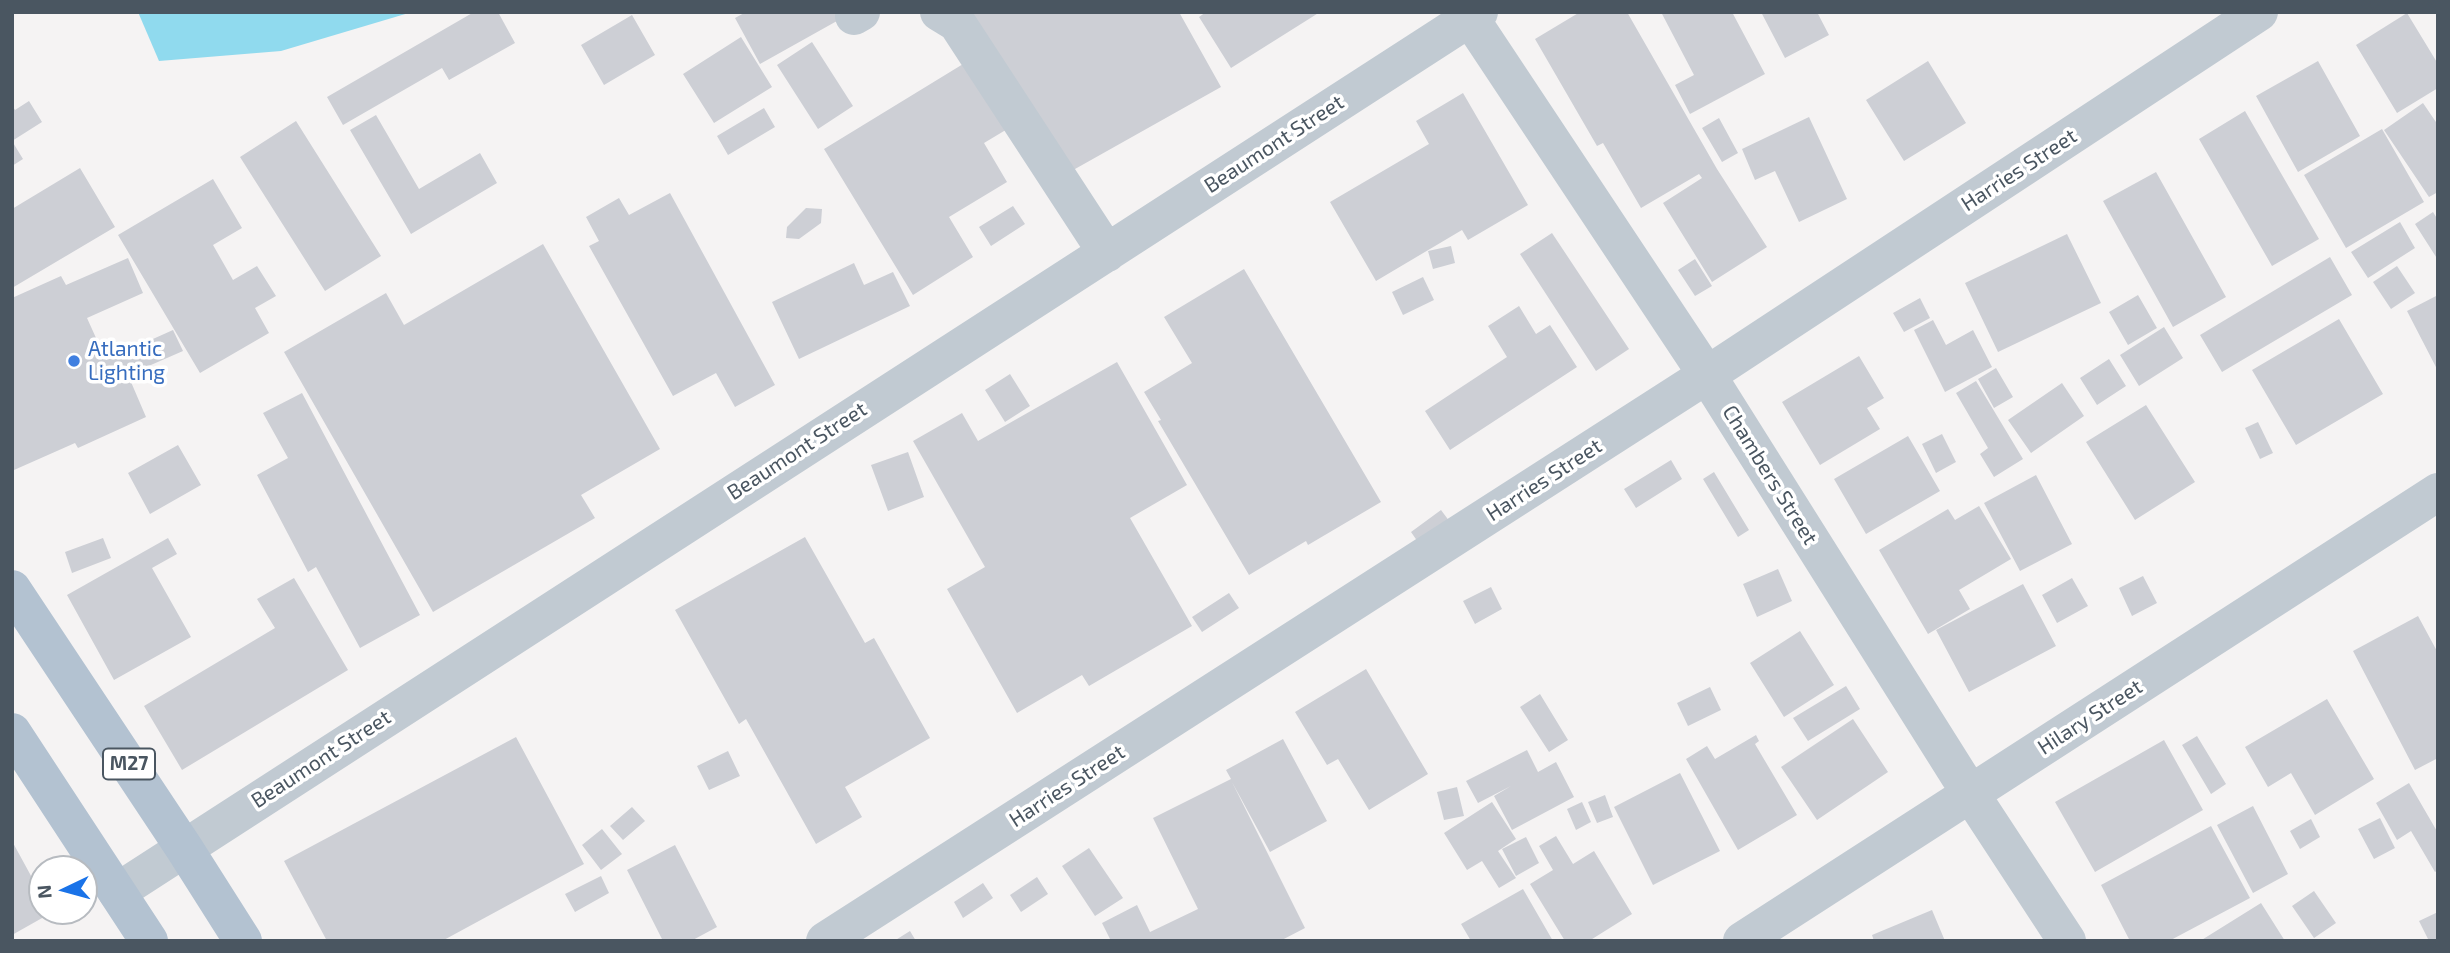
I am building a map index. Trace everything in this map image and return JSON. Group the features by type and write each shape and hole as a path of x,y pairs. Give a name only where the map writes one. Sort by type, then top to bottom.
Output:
{"main road":[{"name":"M27","path":"12,589 243,941"},
{"path":"12,732 149,941"}],"street":[{"path":"939,12 957,23 1107,253"},
{"name":"Harries Street","path":"825,941 1707,375 2259,12"},
{"name":"Beaumont Street","path":"117,892 1472,14"},
{"name":"Chambers Street","path":"1472,14 1707,375 1970,793 2067,941"},
{"name":"Hilary Street","path":"1742,941 2438,492"}],"water":[{"path":"138,12 412,12 281,51 159,61"}],"building":[{"path":"474,12 498,12 515,43 449,80 442,68 343,125 327,97"},
{"path":"746,12 853,12 760,64 735,18"},
{"path":"967,12 1179,12 1221,87 1059,178"},
{"path":"1206,12 1320,12 1231,68 1199,17"},
{"path":"1580,12 1627,12 1717,169 1767,247 1712,282 1663,203 1702,178 1699,174 1641,208 1603,143 1597,146 1535,39"},
{"path":"1661,12 1732,12 1765,74 1690,114 1675,85 1694,75"},
{"path":"1761,12 1817,12 1829,35 1785,58"},
{"path":"2407,13 2438,64 2438,88 2397,113 2356,45"},
{"path":"632,15 655,55 604,85 581,45"},
{"path":"741,37 772,87 714,123 683,74"},
{"path":"812,42 853,106 818,129 777,65"},
{"path":"968,61 1009,128 984,143 1007,182 949,217 973,257 913,295 824,149"},
{"path":"1928,61 1966,123 1904,161 1866,100"},
{"path":"2318,61 2360,136 2298,172 2256,96"},
{"path":"1463,93 1528,205 1468,240 1462,230 1376,281 1330,202 1429,144 1416,121"},
{"path":"29,101 42,122 12,141 12,105 15,110"},
{"path":"2423,103 2438,125 2438,192 2429,197 2384,130"},
{"path":"764,108 775,127 728,155 717,136"},
{"path":"2245,111 2319,239 2272,266 2199,139"},
{"path":"376,115 419,189 480,153 497,183 411,234 350,130"},
{"path":"1809,117 1847,199 1799,222 1775,171 1755,180 1742,149"},
{"path":"1719,118 1738,153 1722,162 1702,128"},
{"path":"296,121 381,256 325,291 240,157"},
{"path":"2382,129 2424,202 2346,248 2304,175"},
{"path":"12,141 23,159 12,166"},
{"path":"80,168 115,227 12,288 12,209"},
{"path":"2156,172 2226,297 2173,327 2103,201"},
{"path":"213,179 242,228 213,245 233,280 257,266 276,296 255,308 269,333 200,373 118,235"},
{"path":"670,193 775,385 735,407 716,373 673,396 589,246 599,241 586,217 619,198 629,215"},
{"path":"1013,206 1025,224 991,246 979,227"},
{"path":"806,208 822,209 821,223 799,239 786,238 787,227"},
{"path":"2433,212 2438,220 2438,260 2415,224"},
{"path":"2400,222 2415,248 2368,278 2351,252"},
{"path":"1552,233 1629,349 1596,371 1520,254"},
{"path":"2067,234 2101,303 1998,352 1965,283"},
{"path":"543,244 660,449 581,495 595,518 433,612 284,352 386,293 404,325"},
{"path":"1451,246 1455,263 1433,269 1428,251"},
{"path":"2330,257 2352,295 2222,372 2200,335"},
{"path":"128,258 143,293 87,318 106,360 173,330 183,351 128,375 146,417 78,448 75,443 14,470 12,298 61,276 66,285"},
{"path":"1695,259 1712,286 1695,296 1678,270"},
{"path":"854,263 864,285 893,272 910,306 799,359 772,302"},
{"path":"2397,266 2415,293 2391,309 2373,282"},
{"path":"1244,269 1381,502 1308,545 1306,541 1249,575 1158,421 1161,420 1144,392 1192,363 1164,317"},
{"path":"1423,277 1434,300 1403,315 1392,292"},
{"path":"2138,295 2157,328 2128,345 2109,312"},
{"path":"2438,295 2438,371 2407,311"},
{"path":"1920,298 1930,318 1904,332 1893,313"},
{"path":"1519,306 1536,334 1550,325 1577,367 1450,450 1425,411 1507,357 1488,326"},
{"path":"2339,319 2383,394 2296,445 2252,370"},
{"path":"1933,320 1946,345 1973,330 1992,367 1945,392 1914,330"},
{"path":"2164,327 2183,358 2139,386 2120,355"},
{"path":"1859,356 1884,398 1867,408 1880,429 1820,465 1782,402"},
{"path":"2109,359 2126,386 2097,405 2080,378"},
{"path":"1117,362 1187,485 1130,518 1192,626 1089,686 1082,675 1017,713 947,589 985,567 913,441 962,413 978,441"},
{"path":"1996,368 2013,397 1994,408 1978,379"},
{"path":"1010,374 1030,406 1005,422 985,390"},
{"path":"1976,381 2023,459 1994,477 1980,454 1988,448 1956,393"},
{"path":"2062,383 2084,416 2031,453 2008,420"},
{"path":"302,393 420,615 360,648 316,567 308,572 257,475 288,458 263,413"},
{"path":"2146,405 2195,482 2135,520 2086,442"},
{"path":"2258,422 2273,453 2260,459 2245,428"},
{"path":"1942,434 1956,462 1936,473 1922,444"},
{"path":"1908,436 1940,491 1866,534 1834,479"},
{"path":"178,445 201,485 150,514 128,473"},
{"path":"908,452 924,497 888,511 871,465"},
{"path":"1671,460 1682,479 1636,508 1624,489"},
{"path":"1714,472 1749,530 1738,537 1703,479"},
{"path":"2036,475 2072,544 2020,571 1984,503"},
{"path":"1979,506 2011,559 1959,590 1970,609 1928,634 1879,550 1948,509 1955,520"},
{"path":"1441,510 1450,522 1420,545 1411,532"},
{"path":"805,537 865,643 874,638 930,738 845,787 862,817 816,844 746,719 739,724 675,610"},
{"path":"103,538 111,558 72,573 65,552"},
{"path":"168,538 177,554 152,568 191,637 114,680 67,595"},
{"path":"1778,569 1792,601 1757,617 1743,584"},
{"path":"2143,576 2157,603 2132,616 2119,588"},
{"path":"294,578 348,670 182,770 144,706 275,628 257,599"},
{"path":"2072,578 2088,606 2057,623 2042,595"},
{"path":"2023,584 2056,646 1969,692 1936,630"},
{"path":"1491,587 1502,609 1475,624 1463,601"},
{"path":"1229,593 1239,608 1202,632 1192,617"},
{"path":"2418,616 2438,653 2438,758 2415,770 2353,651"},
{"path":"1800,631 1834,685 1784,717 1750,663"},
{"path":"1366,669 1428,774 1369,810 1338,759 1327,765 1295,712"},
{"path":"1846,686 1860,709 1808,741 1793,718"},
{"path":"1710,687 1721,710 1688,726 1677,703"},
{"path":"1540,694 1568,740 1549,752 1520,707"},
{"path":"2327,699 2374,779 2315,815 2291,773 2268,787 2245,747"},
{"path":"1853,719 1888,772 1817,820 1781,767"},
{"path":"1756,735 1759,741 1755,744 1797,815 1738,850 1686,759 1707,746 1715,759"},
{"path":"2197,736 2226,784 2211,794 2182,745"},
{"path":"516,737 584,864 442,941 327,941 284,861"},
{"path":"1283,739 1327,821 1270,852 1232,782 1305,928 1280,941 1111,941 1102,923 1137,905 1150,932 1198,909 1153,818 1231,779 1226,770"},
{"path":"2164,740 2203,810 2095,872 2055,802"},
{"path":"1527,750 1538,772 1556,762 1574,797 1512,830 1494,796 1511,786 1478,803 1466,781"},
{"path":"728,751 740,776 709,790 697,766"},
{"path":"1680,773 1720,851 1653,885 1614,807"},
{"path":"2409,783 2438,833 2438,870 2435,872 2411,831 2397,840 2376,803"},
{"path":"1457,787 1464,816 1444,820 1437,792"},
{"path":"1605,795 1613,817 1597,823 1588,802"},
{"path":"1492,802 1516,839 1498,851 1516,878 1499,888 1482,861 1467,870 1444,833"},
{"path":"1582,802 1591,822 1576,830 1567,809"},
{"path":"2253,806 2288,874 2253,893 2217,825"},
{"path":"632,807 645,821 623,840 610,826"},
{"path":"2380,818 2395,848 2374,859 2358,829"},
{"path":"2311,819 2320,837 2300,849 2290,831"},
{"path":"2211,826 2250,898 2169,941 2130,941 2101,885"},
{"path":"602,829 622,854 601,870 582,845"},
{"path":"1556,836 1573,864 1594,851 1632,914 1589,941 1565,941 1530,884 1553,870 1539,846"},
{"path":"1526,837 1539,863 1516,876 1502,849"},
{"path":"12,841 28,870 30,925 12,935"},
{"path":"675,845 717,927 691,941 663,941 627,870"},
{"path":"1089,848 1123,898 1095,916 1062,866"},
{"path":"601,876 609,893 575,912 565,894"},
{"path":"1037,877 1048,894 1021,912 1010,895"},
{"path":"983,883 993,898 963,918 954,902"},
{"path":"1523,889 1553,941 1471,941 1461,924"},
{"path":"2314,891 2336,923 2314,938 2292,906"},
{"path":"2261,903 2285,941 2200,941"},
{"path":"1932,910 1945,941 1874,941 1872,935"},
{"path":"2438,912 2438,941 2429,941 2419,921"},
{"path":"910,931 916,941 894,941"}],"place":[{"name":"Atlantic Lighting","path":"74,361"}]}
